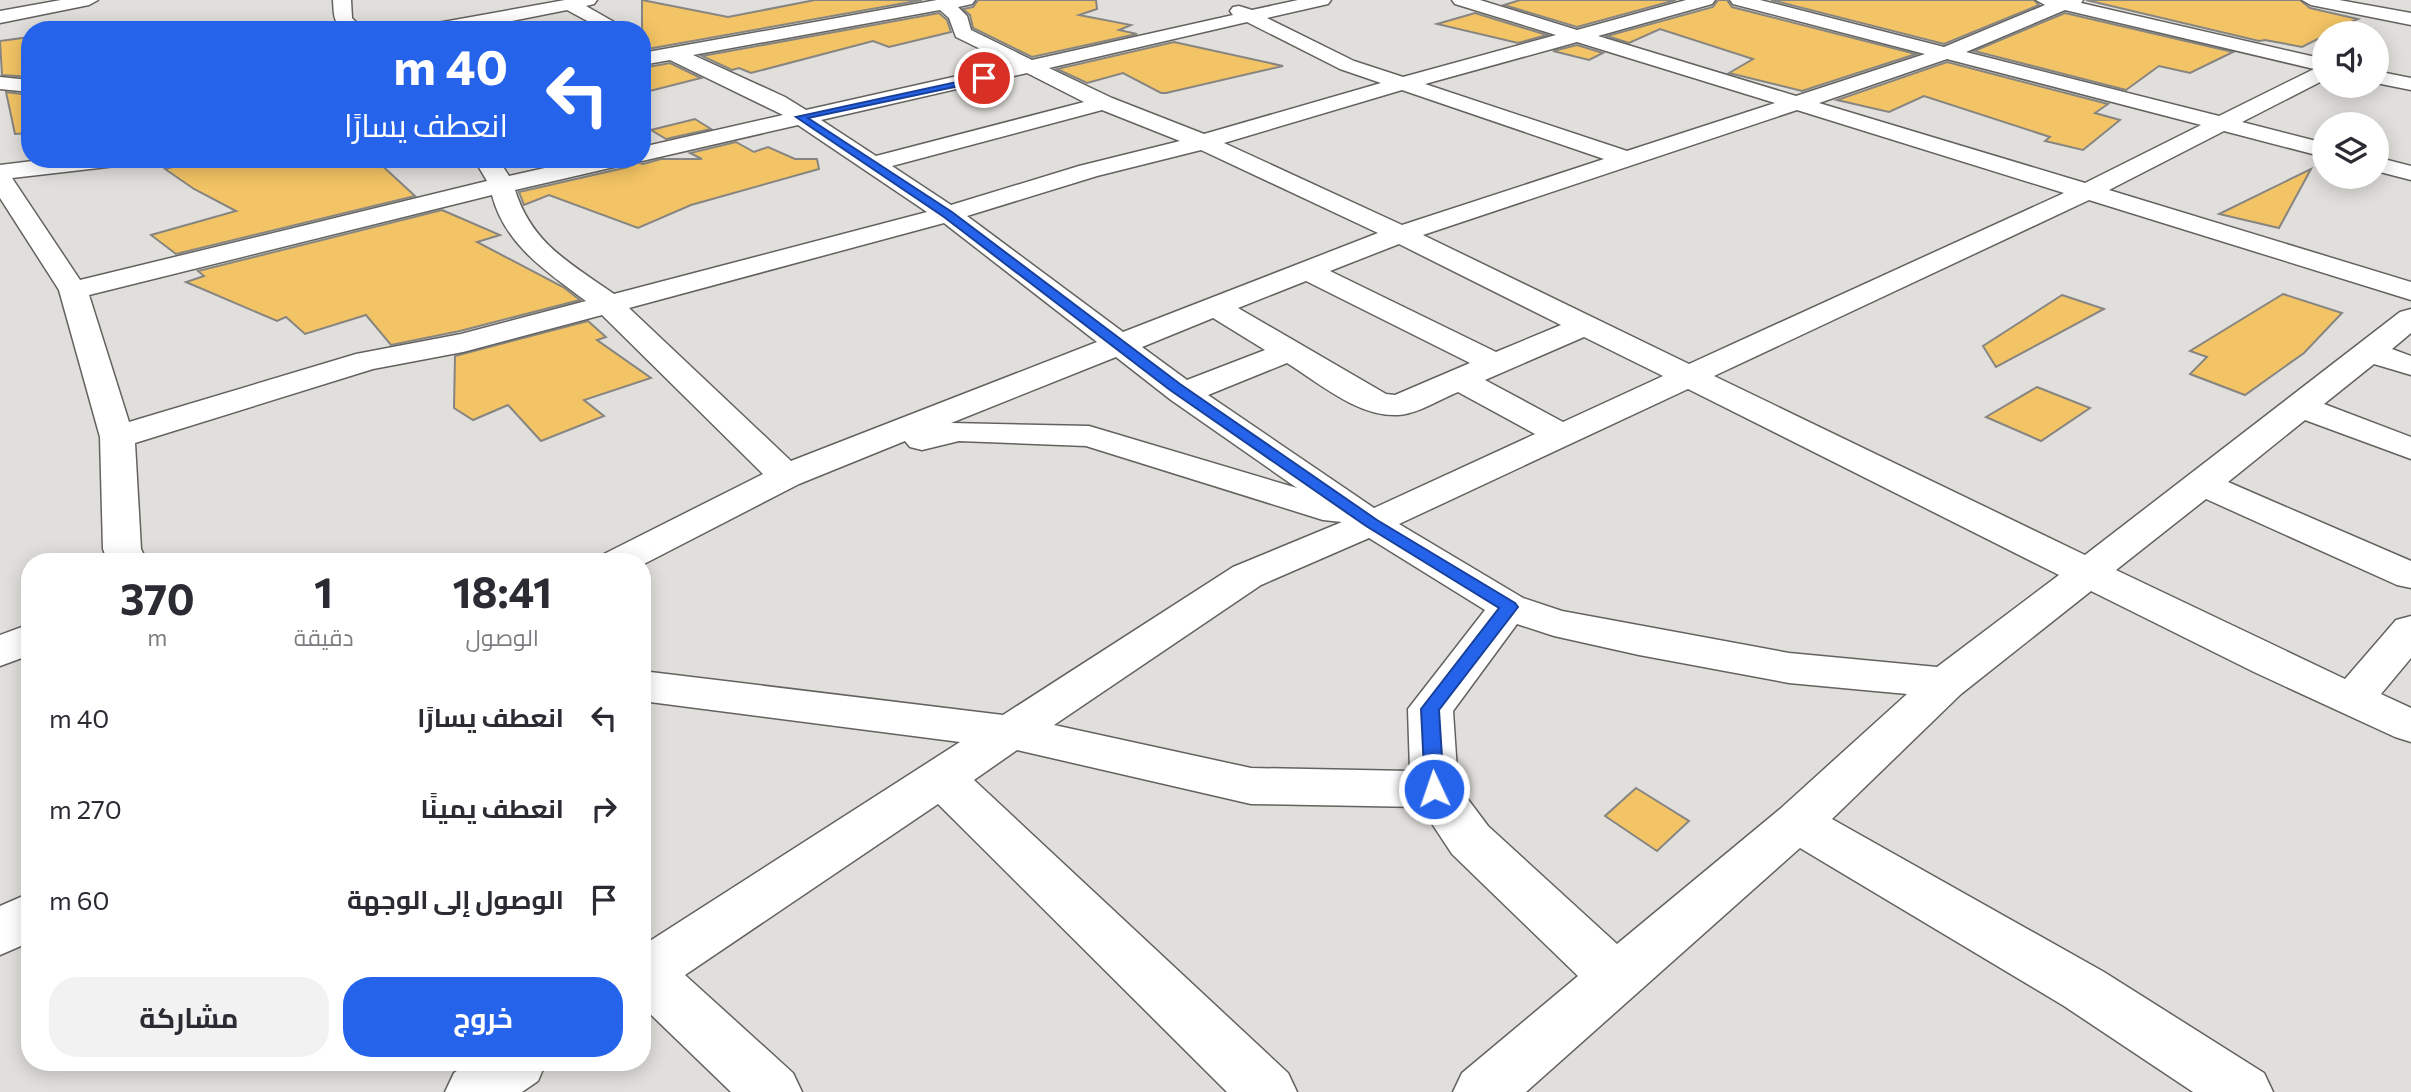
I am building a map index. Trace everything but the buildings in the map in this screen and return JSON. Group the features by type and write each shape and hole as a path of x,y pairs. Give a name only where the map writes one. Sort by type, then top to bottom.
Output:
{"street":[{"path":"0,16 89,0"},
{"path":"342,0 344,21"},
{"path":"881,0 902,12"},
{"path":"651,152 1034,67 1252,15 1284,3 1322,0"},
{"path":"1461,0 2411,291"},
{"path":"117,437 367,361 463,343 948,214 1088,171 1203,142 1576,34 1706,0"},
{"path":"1739,0 2312,147"},
{"path":"2311,0 2411,20"},
{"path":"636,553 786,476 1306,270 1400,234 1944,54 2059,1 2312,62"},
{"path":"479,21 579,2 606,21"},
{"path":"658,56 955,2 963,33 1104,103 1203,142 1400,234 2269,662 2411,726"},
{"path":"1619,3 1658,12"},
{"path":"1220,4 1252,15 1337,61 1403,86 1626,158"},
{"path":"2389,34 2411,20"},
{"path":"658,56 777,102 801,117 948,214 1183,393 1371,523 1509,607 1554,623 1789,668 1946,683"},
{"path":"651,969 1247,576 1371,523 2084,193 2312,78"},
{"path":"2389,80 2411,85"},
{"path":"0,83 21,85"},
{"path":"872,164 1104,103"},
{"path":"0,172 21,167"},
{"path":"2389,167 2411,173"},
{"path":"73,290 258,247 493,172 532,168"},
{"path":"493,172 510,215 538,252 607,303 786,476"},
{"path":"0,179 73,290 117,437 124,553"},
{"path":"1306,270 1496,364"},
{"path":"1214,306 1370,400 1399,405 1584,326"},
{"path":"1483,1092 1797,822 1946,683 2411,318"},
{"path":"1183,393 1290,351"},
{"path":"2370,352 2411,366"},
{"path":"1459,379 1562,435"},
{"path":"2301,407 2411,449"},
{"path":"786,476 959,431 1089,436 1371,523"},
{"path":"2200,483 2411,576"},
{"path":"1509,607 1430,709 1434,789 1469,840 1617,978"},
{"path":"2352,700 2411,630"},
{"path":"0,652 21,642"},
{"path":"651,687 1010,732 1251,786 1434,789"},
{"path":"941,777 1267,1092"},
{"path":"1797,822 2084,989 2243,1092"},
{"path":"0,933 21,920"},
{"path":"651,981 772,1092"},
{"path":"475,1092 504,1071"}],"route":[{"path":"984,78 801,117 948,214 1175,387 1371,523 1509,607 1430,709 1434,789"}]}
